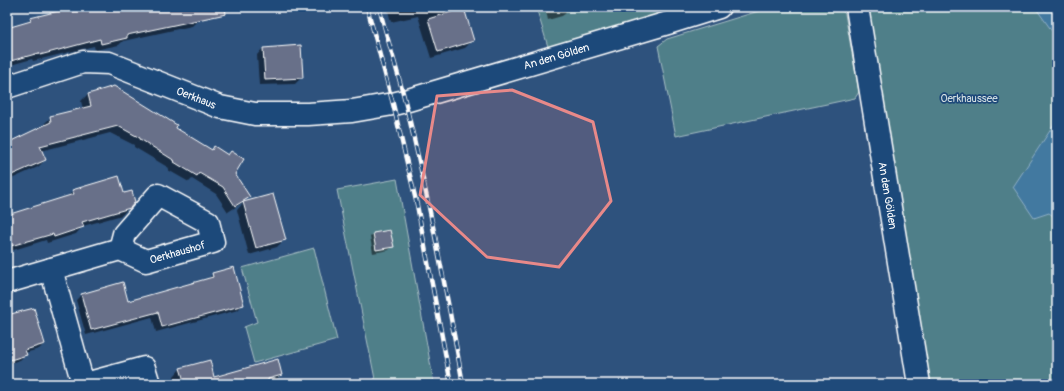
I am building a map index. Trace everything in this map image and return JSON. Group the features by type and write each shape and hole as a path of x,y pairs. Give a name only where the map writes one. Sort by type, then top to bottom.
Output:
{"street":[{"name":"An den Gölden","path":"393,104 719,7"},
{"name":"An den Gölden","path":"857,7 919,384"},
{"name":"Oerkhaus","path":"7,87 83,62 109,63 220,107 254,114 308,114 352,111 393,104"},
{"path":"7,282 120,248"},
{"path":"51,269 84,384 144,368 149,384"}],"highlighted area":[{"path":"512,90 593,122 611,201 559,267 487,257 420,195 437,96"}],"green space":[{"path":"536,7 655,7 657,18 549,50"},
{"path":"772,7 838,7 845,14 859,92 855,98 676,136 658,46 667,39"},
{"name":"Oerkhaussee","path":"863,7 1057,7 1057,384 931,384"},
{"path":"397,179 434,384 376,384 337,190"},
{"path":"314,248 337,340 254,363 244,327 257,322 242,268"}],"water":[{"path":"1035,7 1057,7 1057,38"},
{"path":"1057,120 1057,219 1049,213 1034,218 1013,187"}],"building":[{"path":"97,7 225,7 226,14 127,35 127,38 101,44 100,39 7,62 7,28 31,21 30,18 71,8 72,12"},
{"path":"464,8 474,41 438,52 428,19"},
{"path":"301,45 303,78 265,80 263,48"},
{"path":"114,86 177,125 176,128 212,150 214,146 228,155 231,151 244,159 235,174 250,197 235,206 223,187 199,173 197,176 140,138 118,126 40,146 46,160 7,177 7,143 51,122 50,116 91,106 88,94"},
{"path":"119,176 124,193 132,191 135,202 130,208 82,222 84,227 54,237 53,234 7,247 7,215 74,194 72,190"},
{"path":"273,194 286,240 256,248 243,202"},
{"path":"390,230 394,247 376,250 373,233"},
{"path":"234,267 244,305 162,327 158,312 91,330 81,294 123,282 128,301 213,277 212,273"},
{"path":"34,308 45,344 25,350 27,355 7,361 7,315"},
{"path":"278,359 282,375 268,379 269,384 185,384 180,368 210,360 214,377"}],"railway":[{"path":"367,7 393,104 417,205 451,384"},
{"path":"379,7 402,89 429,206 463,384"}]}
